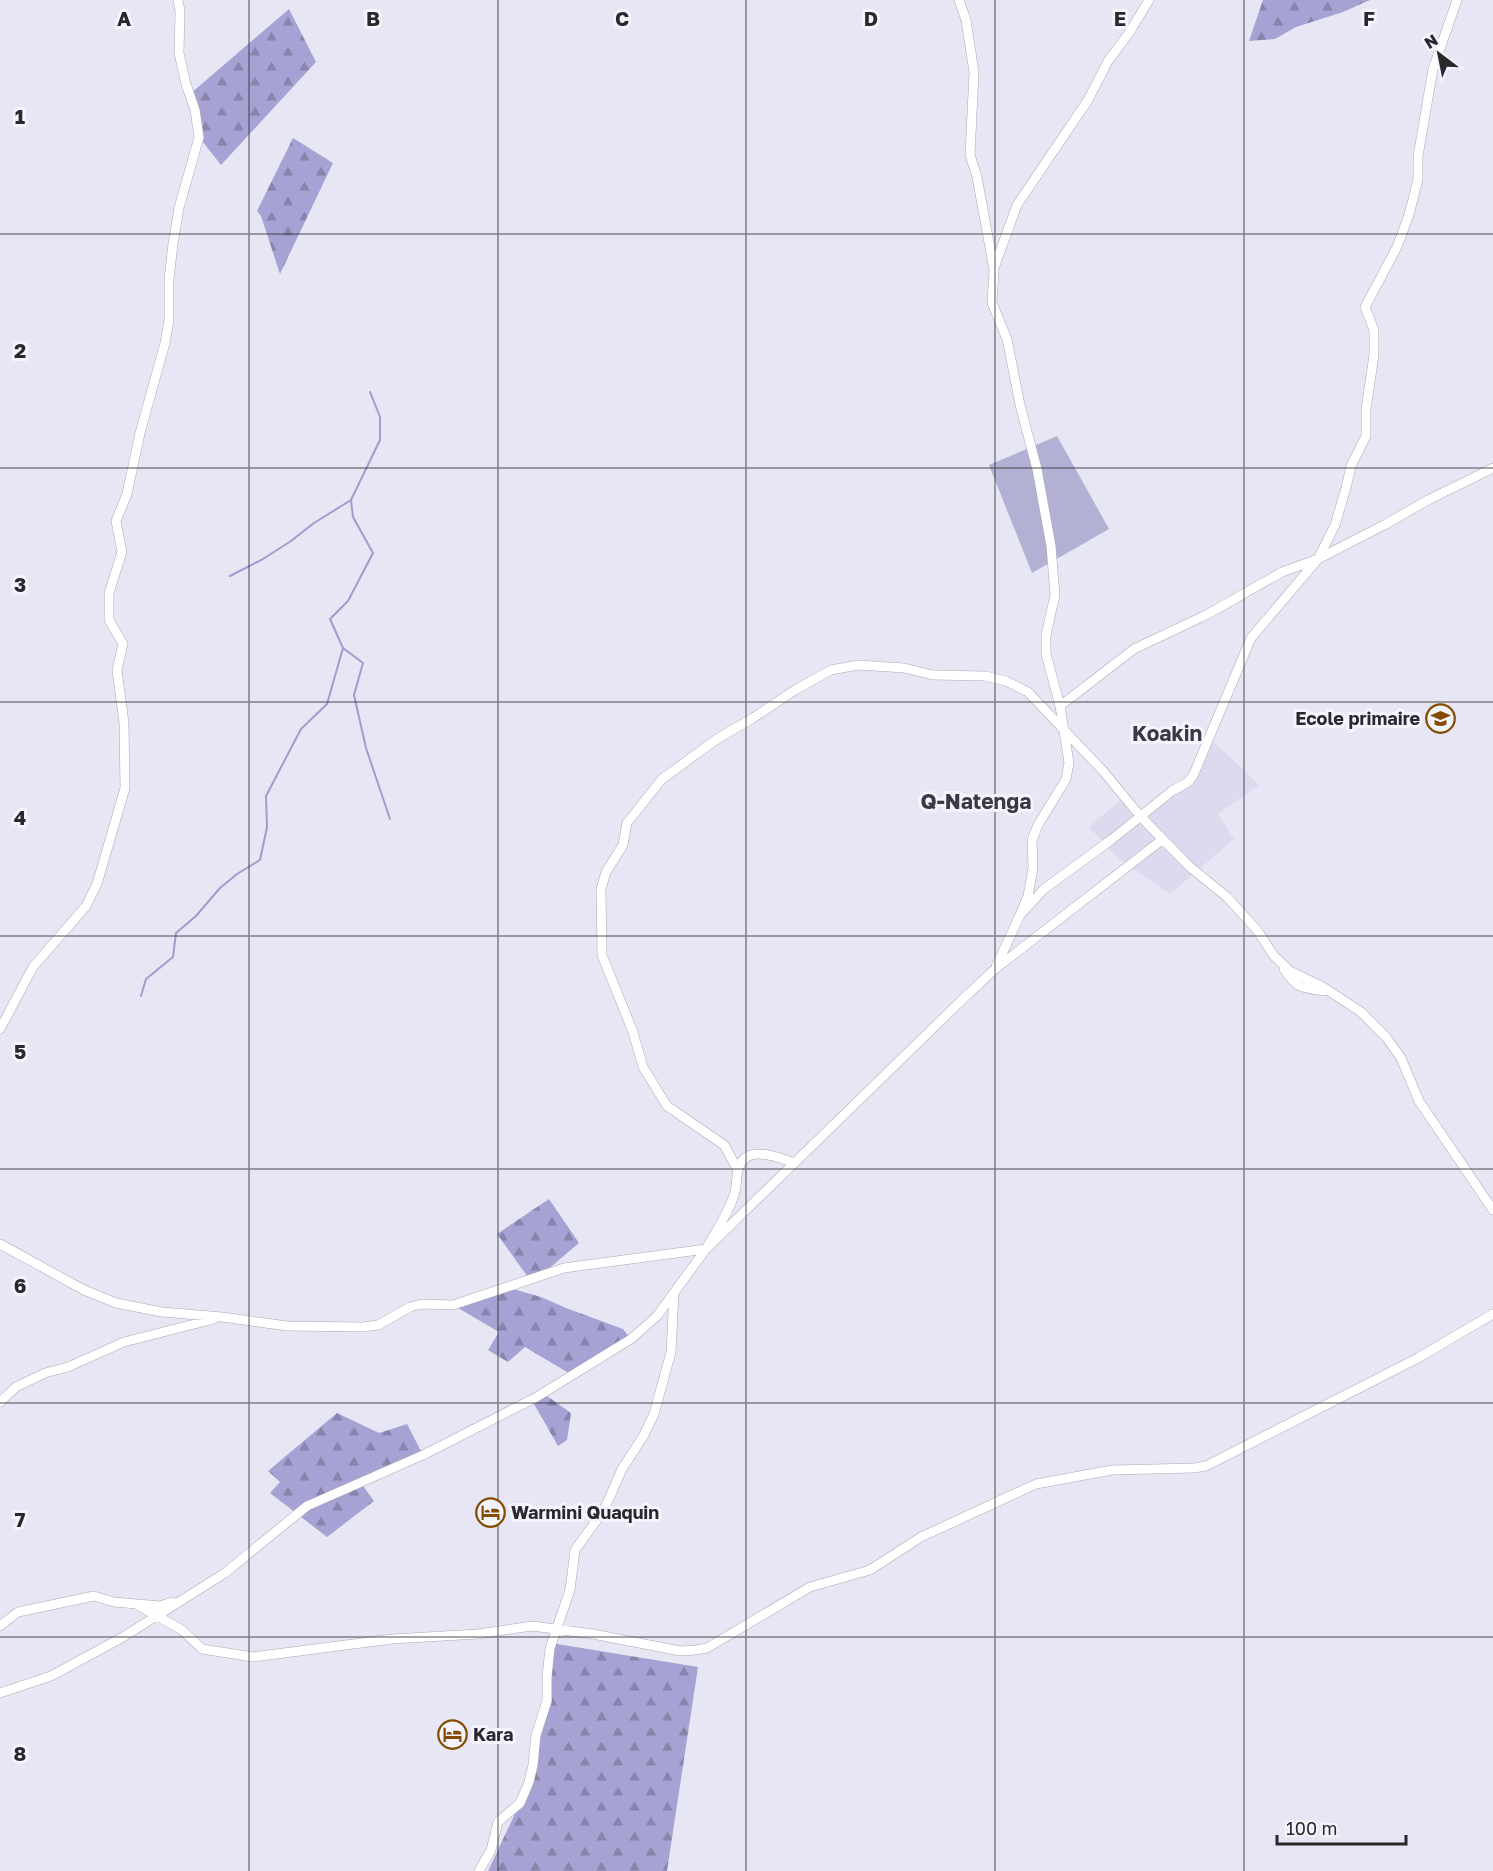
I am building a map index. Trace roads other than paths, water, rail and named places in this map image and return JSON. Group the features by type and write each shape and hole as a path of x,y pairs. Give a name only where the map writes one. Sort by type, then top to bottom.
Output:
{"street":[{"path":"0,1029 33,967 86,906 97,884 125,788 124,723 117,670 123,644 109,620 109,593 122,552 116,520 127,494 140,433 165,343 169,320 170,279 176,226 198,137 195,110 179,53 180,11 177,0"},
{"path":"959,0 966,20 974,72 970,155 977,177 994,270 992,303 1007,339 1020,405 1037,469 1051,546 1055,595 1046,635 1046,654 1060,706 1069,763 1066,779 1038,825 1032,840 1033,868 1028,896 995,969"},
{"path":"994,270 1017,205 1088,100 1108,62 1149,0"},
{"path":"1020,915 1044,889 1193,776 1251,638 1318,559 1335,525 1351,466 1366,436 1366,409 1374,355 1374,330 1365,307 1397,247 1409,215 1418,179 1418,156 1433,69 1456,0"},
{"path":"1060,706 1134,649 1208,614 1282,572 1318,559 1493,468"},
{"path":"738,1170 724,1145 667,1106 643,1067 633,1032 602,955 601,889 606,873 623,845 627,823 662,779 717,739 795,690 831,670 858,665 904,668 933,675 985,676 1006,681 1028,692 1103,771 1141,817 1190,867 1227,897 1257,930 1274,956 1290,971 1330,991 1361,1012 1386,1037 1401,1058 1419,1101 1493,1210"},
{"path":"0,1244 84,1290 116,1303 162,1312 288,1326 363,1327 378,1325 410,1307 421,1304 453,1305 564,1268 706,1249 995,969 1163,839"},
{"path":"0,1693 51,1676 99,1652 225,1573 307,1506 423,1455 535,1398 631,1340 657,1316 706,1249 732,1200 742,1161 752,1154 763,1153 795,1163"},
{"path":"479,1871 491,1850 498,1822 520,1803 530,1782 536,1736 547,1701 550,1648 570,1590 575,1551 604,1510 622,1469 644,1435 654,1414 671,1352 674,1293"},
{"path":"136,1604 182,1630 202,1649 253,1658 392,1639 478,1634 532,1626 680,1651 707,1648 810,1587 870,1570 925,1535 1036,1484 1112,1470 1206,1466 1418,1358 1493,1314"},
{"path":"0,1402 16,1387 124,1342 222,1317"},
{"path":"0,1626 18,1612 94,1596 114,1602 160,1606 181,1600"}],"waterway":[{"path":"141,996 146,979 173,957 176,933 196,916 220,888 260,860 267,827 266,796 301,729 327,704 343,648 330,619 348,601 373,553 353,517 351,500 380,440 380,417 370,392"},
{"path":"230,576 263,559 351,500"},
{"path":"343,648 363,663 354,695 366,748 390,819"}],"place":[{"name":"Ecole primaire","path":"1441,718"},
{"name":"Warmini Quaquin","path":"490,1512"},
{"name":"Kara","path":"452,1734"}],"district":[{"name":"Koakin","path":"1167,733"},
{"name":"Q-Natenga","path":"976,801"}]}
